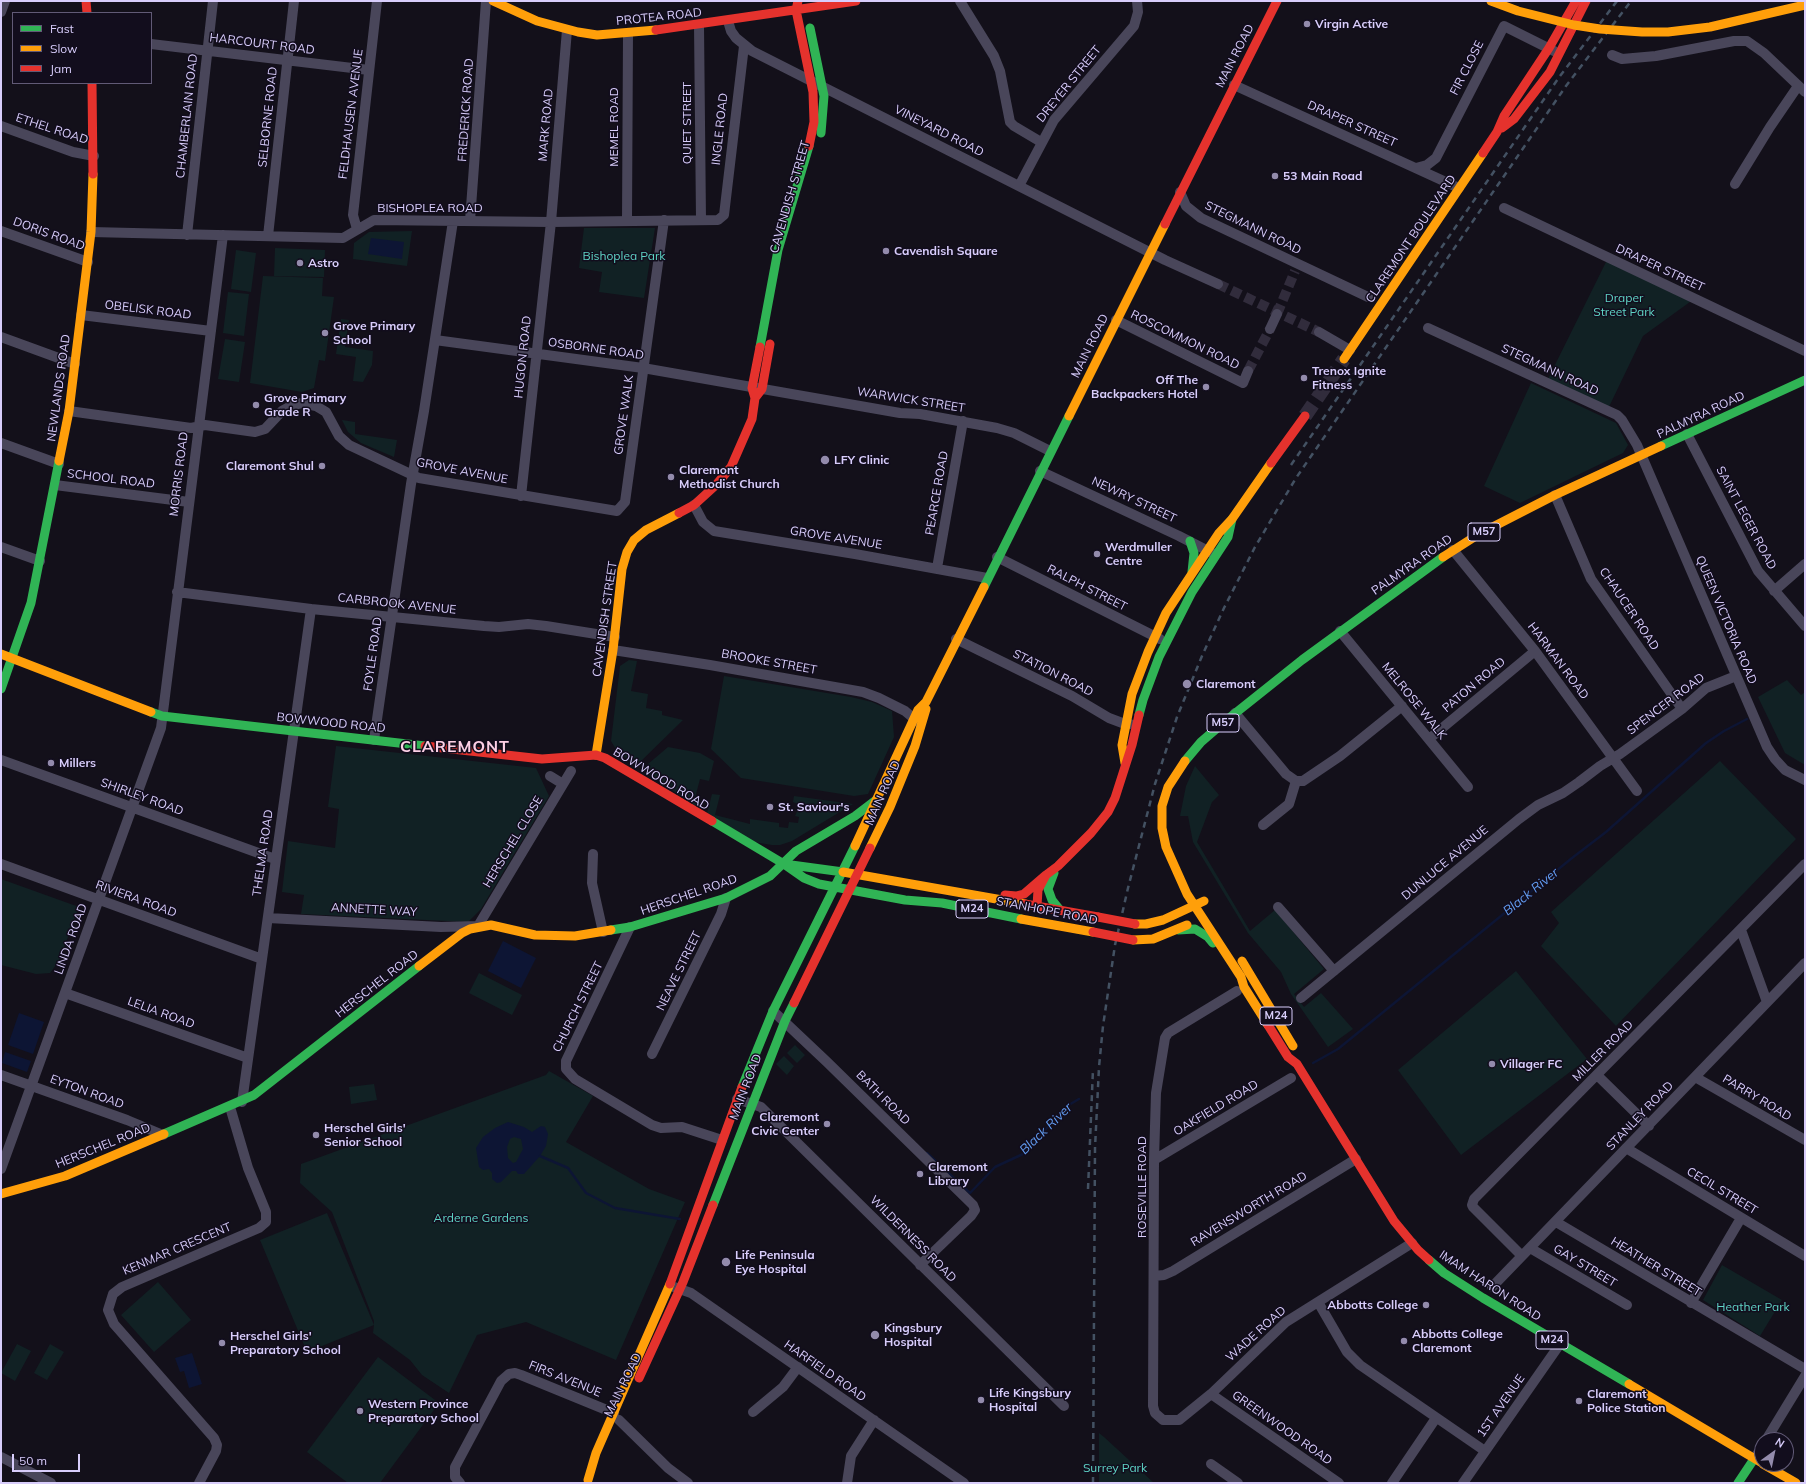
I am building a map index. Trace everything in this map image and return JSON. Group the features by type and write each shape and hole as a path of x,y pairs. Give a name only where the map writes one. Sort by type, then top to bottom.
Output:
{"main road":[{"path":"86,1 88,12"},
{"name":"PROTEA ROAD","path":"493,1 524,16 567,30 597,35 628,34 728,21 797,6 806,12 856,1"},
{"name":"MAIN ROAD","path":"587,1482 596,1453 634,1390 679,1290 785,1021 858,874 910,760 918,722 918,710 926,702 1050,451 1277,1"},
{"path":"1491,1 1522,12 1574,26 1655,32 1696,29 1729,24 1805,5"},
{"name":"CLAREMONT BOULEVARD","path":"1347,355 1497,132 1504,116 1549,48 1576,1"},
{"name":"CLAREMONT BOULEVARD","path":"1497,132 1514,119 1550,72 1586,1"},
{"name":"CAVENDISH STREET","path":"755,398 752,388 778,250 814,122 812,81 797,6"},
{"name":"CAVENDISH STREET","path":"596,755 615,637 622,569 630,546 646,530 694,505 716,485 732,467 748,431 755,398 762,389 786,254 822,129 824,110 822,87 806,12"},
{"name":"NEWLANDS ROAD","path":"1,689 31,603 69,411 91,232 94,156 92,84"},
{"name":"PALMYRA ROAD","path":"1195,906 1179,878 1166,847 1162,816 1164,796 1177,772 1202,742 1235,713 1280,676 1340,631 1453,550 1479,534 1555,495 1805,380"},
{"path":"1126,765 1122,745 1124,724 1136,683 1166,613 1219,533 1232,520 1305,416"},
{"path":"969,895 995,893 1020,895 1030,890 1052,869 1058,866 1092,833 1108,812 1122,782 1138,719 1152,676 1166,641 1192,592 1217,556 1228,537 1232,520"},
{"path":"1190,541 1194,553 1192,572"},
{"name":"BOWWOOD ROAD","path":"1,654 162,716 542,759 596,755 605,758 784,864 804,878 819,884 850,890"},
{"name":"MAIN ROAD","path":"617,1416 669,1285 737,1099 773,1011 843,872 877,799 918,722"},
{"path":"1172,806 1177,772"},
{"name":"HERSCHEL ROAD","path":"3,1190 65,1176 242,1102 268,1085 462,933 478,926 491,925 548,936 575,936 630,927 726,898 763,880 784,864 796,851 855,816 877,799"},
{"path":"1176,846 1182,864 1191,880"},
{"name":"BOWWOOD ROAD","path":"784,864 858,874"},
{"path":"1058,866 1049,883 1048,889 1052,900 1060,910"},
{"name":"STANHOPE ROAD","path":"850,890 905,900 942,903 1133,940 1153,940 1178,930 1202,917 1208,907 1195,906 1159,921 1146,924 1134,924 858,874"},
{"path":"1046,875 1038,890 1037,906 1043,915 1084,925 1092,932"},
{"path":"1199,892 1208,907"},
{"name":"IMAM HARON ROAD","path":"1195,906 1241,977 1241,989 1288,1056 1297,1064 1394,1221 1412,1243 1433,1264 1453,1279 1560,1344 1754,1458"},
{"path":"1178,930 1195,929 1204,933 1241,989"},
{"name":"IMAM HARON ROAD","path":"1237,953 1281,1024 1296,1052 1297,1064"},
{"path":"1738,1483 1754,1468"},
{"name":"IMAM HARON ROAD","path":"1777,1472 1796,1483"}],"street":[{"path":"1,12 5,1"},
{"name":"CHAMBERLAIN ROAD","path":"187,234 213,1"},
{"name":"SELBORNE ROAD","path":"268,236 294,1"},
{"name":"FELDHAUSEN AVENUE","path":"357,229 353,216 377,1"},
{"name":"FREDERICK ROAD","path":"470,221 486,1"},
{"path":"960,1 988,43 994,56 1000,71 1010,122 1041,142"},
{"name":"DREYER STREET","path":"1019,186 1054,120 1134,26 1137,16 1137,1"},
{"name":"VINEYARD ROAD","path":"728,21 731,31 744,46 1151,253 1218,284"},
{"name":"QUIET STREET","path":"699,25 701,220"},
{"name":"FIR CLOSE","path":"1416,168 1427,165 1436,158 1504,26 1560,54"},
{"name":"MARK ROAD","path":"551,222 567,30"},
{"name":"MEMEL ROAD","path":"627,220 628,34"},
{"path":"1612,56 1622,59 1656,56 1734,40 1747,42 1764,53 1802,89 1770,127 1735,184"},
{"name":"HARCOURT ROAD","path":"152,44 369,70"},
{"name":"INGLE ROAD","path":"724,215 744,46"},
{"name":"DRAPER STREET","path":"1234,84 1459,188"},
{"name":"ETHEL ROAD","path":"1,126 73,152 94,156"},
{"name":"STEGMANN ROAD","path":"1180,192 1186,206 1201,218 1296,268 1368,297"},
{"name":"DRAPER STREET","path":"1504,208 1805,351"},
{"name":"BISHOPLEA ROAD","path":"91,232 343,238 374,220 551,222 718,220 724,215"},
{"name":"GROVE WALK","path":"612,511 617,511 625,502 664,220"},
{"name":"FOYLE ROAD","path":"374,740 391,617 453,221"},
{"name":"HUGON ROAD","path":"521,496 551,222"},
{"name":"DORIS ROAD","path":"1,231 88,262"},
{"name":"MORRIS ROAD","path":"162,716 223,235"},
{"path":"1270,329 1277,314"},
{"name":"OBELISK ROAD","path":"81,315 211,331"},
{"name":"ROSCOMMON ROAD","path":"1116,320 1243,383 1248,371"},
{"name":"STEGMANN ROAD","path":"1428,328 1617,415 1631,432 1642,455"},
{"path":"1319,332 1347,355"},
{"path":"1,337 75,364"},
{"name":"OSBORNE ROAD","path":"435,340 643,368 762,389"},
{"name":"WARWICK STREET","path":"762,389 900,413 920,414 963,421 1006,430 1050,451"},
{"name":"GROVE AVENUE","path":"69,411 191,428 205,425 249,432 260,431 274,421 282,411 293,405 302,403 316,406 326,412 340,436 349,445 413,476 612,511"},
{"name":"PEARCE ROAD","path":"937,568 963,421"},
{"name":"SAINT LEGER ROAD","path":"1687,434 1758,571 1805,626"},
{"path":"1,443 59,464"},
{"name":"QUEEN VICTORIA ROAD","path":"1642,455 1767,747 1774,759 1792,774 1805,780"},
{"name":"NEWRY STREET","path":"1040,471 1190,541 1217,556"},
{"name":"SCHOOL ROAD","path":"55,485 189,502"},
{"name":"CHAUCER ROAD","path":"1555,495 1591,579 1682,709"},
{"name":"GROVE AVENUE","path":"694,505 703,522 714,531 937,568 987,578"},
{"path":"1,547 40,561"},
{"name":"HARMAN ROAD","path":"1453,550 1535,651 1637,791"},
{"name":"RALPH STREET","path":"997,557 1166,641"},
{"path":"1774,591 1805,564"},
{"name":"CARBROOK AVENUE","path":"177,592 311,609 499,627 528,624 615,637"},
{"name":"THELMA ROAD","path":"242,1102 311,609"},
{"name":"MELROSE WALK","path":"1340,631 1468,787"},
{"name":"STATION ROAD","path":"956,639 1072,696 1109,718 1124,724"},
{"name":"BROOKE STREET","path":"613,650 710,665 863,692 879,698 918,722"},
{"name":"PATON ROAD","path":"1429,739 1535,651"},
{"name":"SPENCER ROAD","path":"1613,757 1682,709 1706,688 1736,676"},
{"path":"1235,713 1286,774 1296,782 1303,781 1340,756 1402,706"},
{"name":"LINDA ROAD","path":"1,1169 161,728 162,716"},
{"path":"1124,724 1131,724 1138,719"},
{"name":"DUNLUCE AVENUE","path":"1301,998 1519,818 1538,805 1574,786 1613,757"},
{"name":"SHIRLEY ROAD","path":"1,760 275,860"},
{"name":"HERSCHEL CLOSE","path":"478,926 571,771"},
{"path":"550,776 563,784"},
{"path":"1263,825 1289,804 1296,782"},
{"path":"593,854 592,883 603,932"},
{"name":"RIVIERA ROAD","path":"1,864 262,959"},
{"name":"MILLER ROAD","path":"1522,1256 1474,1209 1472,1203 1805,864"},
{"name":"NEAVE STREET","path":"652,1054 721,914 726,898"},
{"path":"1278,907 1334,971"},
{"name":"ANNETTE WAY","path":"268,918 441,927 478,926"},
{"name":"CHURCH STREET","path":"630,927 567,1059 566,1069 575,1079 652,1125 661,1128 673,1127 693,1130 722,1140"},
{"path":"1741,930 1767,1002"},
{"name":"STANLEY ROAD","path":"1492,1287 1767,1002 1804,967"},
{"name":"ROSEVILLE ROAD","path":"1163,1420 1154,1410 1154,1160 1156,1093 1166,1035 1241,989"},
{"name":"LELIA ROAD","path":"65,993 248,1058"},
{"name":"BATH ROAD","path":"773,1011 973,1205 975,1210 973,1213 920,1265"},
{"name":"EYTON ROAD","path":"1,1075 163,1135"},
{"path":"1598,1075 1649,1126"},
{"name":"PARRY ROAD","path":"1696,1076 1805,1140"},
{"name":"OAKFIELD ROAD","path":"1154,1160 1291,1078"},
{"name":"WILDERNESS ROAD","path":"737,1099 761,1107 1064,1406"},
{"name":"KENMAR CRESCENT","path":"199,1483 216,1451 217,1445 214,1438 114,1324 108,1310 113,1294 122,1287 259,1228 266,1222 266,1212 248,1168 230,1107"},
{"name":"CECIL STREET","path":"1626,1148 1805,1256"},
{"name":"RAVENSWORTH ROAD","path":"1154,1276 1164,1275 1173,1271 1356,1159"},
{"path":"1691,1303 1741,1218"},
{"name":"HEATHER STREET","path":"1556,1222 1805,1369"},
{"name":"WADE ROAD","path":"1163,1420 1180,1420 1210,1394 1286,1322 1412,1243"},
{"name":"GAY STREET","path":"1530,1248 1627,1305"},
{"name":"HARFIELD ROAD","path":"669,1285 679,1290 691,1293 874,1420 960,1482"},
{"path":"1318,1302 1352,1358 1485,1452"},
{"name":"1ST AVENUE","path":"1463,1483 1560,1344"},
{"path":"753,1412 783,1387 798,1367"},
{"name":"FIRS AVENUE","path":"460,1483 455,1477 454,1472 458,1460 501,1380 509,1374 521,1375 617,1416"},
{"path":"1771,1432 1805,1376"},
{"name":"GREENWOOD ROAD","path":"1210,1394 1339,1483"},
{"path":"617,1416 668,1468 688,1483"},
{"path":"1392,1483 1436,1418"},
{"path":"847,1482 851,1456 874,1420"},
{"path":"1,1457 51,1483"},
{"path":"1212,1464 1238,1483"}],"green space":[{"name":"Bishoplea Park","path":"584,228 655,228 644,298 599,292 602,272 579,268"},
{"path":"412,231 407,266 353,259 354,243 369,232"},
{"name":"Astro","path":"275,248 325,250 324,277 274,276"},
{"path":"236,250 256,253 251,292 231,289"},
{"name":"Draper Street Park","path":"1608,258 1694,299 1643,336 1607,411 1546,383"},
{"path":"263,276 323,278 322,296 334,297 325,361 319,360 314,388 302,392 250,383"},
{"path":"228,292 249,294 244,336 223,333"},
{"path":"341,319 349,320 345,347 373,351 372,365 363,382 353,381 356,357 336,354"},
{"path":"225,339 245,342 239,382 218,379"},
{"path":"1531,383 1616,423 1628,445 1623,453 1520,503 1484,486"},
{"path":"342,420 355,422 355,434 397,440 394,457 361,443 348,432"},
{"path":"629,660 637,661 631,691 648,694 646,708 662,711 662,715 683,720 636,766 617,751 611,741 620,666"},
{"path":"724,676 851,697 872,702 892,711 894,737 868,794 854,796 741,778 711,749"},
{"path":"1787,680 1801,695 1805,692 1805,765 1785,753 1758,697"},
{"path":"336,746 536,768 549,796 481,909 468,922 301,914 304,895 282,892 288,841 335,848 339,809 328,807"},
{"path":"668,747 700,753 714,761 709,781 700,779 695,798 700,800 696,806 641,770"},
{"path":"1720,761 1796,839 1616,1026 1541,946 1559,923 1551,912"},
{"path":"1195,766 1219,795 1212,802 1197,842 1250,931 1275,910 1324,969 1294,994 1304,1007 1321,993 1353,1029 1328,1047 1291,994 1281,972 1248,933 1193,842 1188,816 1180,816 1186,786"},
{"path":"712,794 720,795 715,815 750,824 750,819 779,823 779,827 788,828 789,822 798,823 799,817 795,816 800,805 793,802 794,796 853,804 792,841 780,845 772,845 754,842 707,813"},
{"path":"1,879 79,907 59,961 50,973 36,974 1,965"},
{"name":"Villager FC","path":"1516,971 1587,1059 1461,1155 1398,1070"},
{"path":"479,973 522,995 512,1015 469,993"},
{"path":"795,1045 805,1055 797,1063 787,1053"},
{"path":"784,1056 794,1066 787,1075 776,1064"},
{"name":"Arderne Gardens","path":"549,1071 593,1096 566,1142 649,1189 685,1202 616,1360 526,1322 477,1335 449,1393 422,1375 410,1360 373,1333 374,1321 332,1212 300,1183 301,1164 546,1075"},
{"path":"374,1084 377,1100 351,1104 349,1087"},
{"path":"327,1213 374,1325 307,1352 260,1240"},
{"name":"Heather Park","path":"1722,1265 1782,1300 1760,1336 1703,1300"},
{"path":"158,1282 191,1320 154,1352 121,1315"},
{"path":"17,1344 31,1351 15,1381 1,1373"},
{"path":"50,1344 64,1352 47,1380 34,1373"},
{"path":"378,1357 439,1403 380,1483 348,1483 307,1452"},
{"name":"Surrey Park","path":"1099,1433 1104,1437 1154,1483 1099,1483"}],"water":[{"path":"371,238 404,242 402,259 368,254"},
{"path":"503,941 536,958 521,988 488,971"},
{"path":"19,1013 44,1022 33,1054 8,1045"},
{"path":"5,1052 31,1061 27,1072 2,1063"},
{"path":"508,1122 524,1127 532,1132 541,1126 545,1127 548,1134 546,1146 540,1156 524,1174 518,1174 516,1171 512,1171 501,1182 497,1183 492,1179 492,1173 489,1169 483,1170 479,1167 476,1148 483,1137 495,1128","holes":["514,1137 521,1139 523,1149 516,1162 513,1163 508,1158 507,1147 510,1139"]},
{"path":"192,1353 202,1384 189,1388 184,1371 180,1372 175,1358"}],"waterway":[{"name":"Black River","path":"1313,1063 1338,1049 1606,832 1706,743 1724,731 1747,719"},
{"name":"Black River","path":"927,1153 970,1193 995,1167 1023,1154 1067,1106 1079,1099"},
{"name":"Black River","path":"540,1156 568,1168 586,1193 615,1208 680,1219"}],"tunnel":[{"path":"1277,314 1295,271"},
{"path":"1218,284 1319,332"},
{"path":"1248,371 1270,329"},
{"path":"1305,416 1344,359"}],"railway":[{"path":"1291,465 1560,76 1617,1"},
{"path":"1093,1483 1095,1148 1099,1067 1103,1026 1115,945 1128,888 1155,784 1177,717 1224,608 1255,547 1296,478 1566,86 1631,1"},
{"path":"1088,1189 1093,1069"}],"traffic: fast":[{"path":"810,28 824,96 821,133"},
{"path":"760,347 778,250 809,146"},
{"path":"1661,446 1805,380"},
{"path":"984,587 1069,416"},
{"path":"1,689 31,603 59,461"},
{"path":"1139,715 1159,657 1192,592 1228,537 1232,519"},
{"path":"1190,541 1194,553 1192,572"},
{"path":"1185,761 1201,742 1223,723 1302,660 1443,557"},
{"path":"151,712 162,716 425,746"},
{"path":"611,930 630,927 726,898 770,876 796,851 855,816 876,800"},
{"path":"712,821 784,864 804,878 819,884 835,887"},
{"path":"742,1087 773,1011 855,846"},
{"path":"784,864 843,872"},
{"path":"1054,873 1048,889 1052,900 1060,910"},
{"path":"835,887 905,900 942,903 1021,919"},
{"path":"1178,930 1195,929 1208,937 1213,943"},
{"path":"164,1134 254,1095 419,966"},
{"path":"713,1205 785,1021 794,1003"},
{"path":"1429,1260 1444,1273 1483,1298 1629,1384"},
{"path":"1738,1483 1754,1459"}],"traffic: slow":[{"path":"493,1 537,21 578,32 597,35 656,30"},
{"path":"1491,1 1518,11 1574,25 1600,29 1642,32 1668,32 1710,27 1805,5"},
{"path":"1344,359 1483,153"},
{"path":"59,461 69,411 91,232 93,174"},
{"path":"1069,416 1165,224"},
{"path":"1443,557 1479,534 1555,495 1661,446"},
{"path":"1125,763 1122,745 1132,694 1148,652 1166,613 1219,533 1232,519 1271,463"},
{"path":"596,755 613,650 622,569 627,552 634,540 646,530 679,513"},
{"path":"855,846 918,710 926,702 984,587"},
{"path":"1,654 151,712"},
{"path":"870,848 890,807 915,746 926,709"},
{"path":"1185,761 1168,787 1162,806 1162,828 1166,847 1187,894 1241,977 1244,987 1268,1025"},
{"path":"843,872 1025,904"},
{"path":"1135,924 1146,924 1163,920 1204,901"},
{"path":"1021,919 1093,932"},
{"path":"419,966 462,933 470,929 491,925 535,935 575,936 611,930"},
{"path":"1133,940 1153,939 1187,925"},
{"path":"1242,961 1293,1046"},
{"path":"1,1194 65,1176 164,1134"},
{"path":"588,1480 596,1453 670,1284"},
{"path":"1629,1384 1754,1458"},
{"path":"1777,1472 1796,1483"}],"traffic: jam":[{"path":"86,1 87,12"},
{"path":"798,1 796,10 813,92 814,122 809,146"},
{"path":"656,30 856,1"},
{"path":"1165,224 1277,1"},
{"path":"1483,153 1497,132 1504,116 1549,48 1576,1"},
{"path":"1502,128 1514,119 1550,72 1586,1"},
{"path":"92,84 93,174"},
{"path":"755,398 762,389 770,344"},
{"path":"679,513 694,505 716,485 731,467 752,419 755,398 752,388 760,347"},
{"path":"1271,463 1305,416"},
{"path":"1037,906 1038,890 1046,875 1058,866 1091,833 1108,812 1115,798 1132,745 1139,715"},
{"path":"425,746 542,759 596,755 605,758 712,821"},
{"path":"794,1003 870,848"},
{"path":"1005,895 1016,896 1024,894 1046,875"},
{"path":"1025,904 1098,917"},
{"path":"1098,917 1135,924"},
{"path":"1093,932 1133,940"},
{"path":"1268,1025 1288,1057 1297,1064 1394,1221 1418,1250 1429,1260"},
{"path":"670,1284 742,1087"},
{"path":"639,1378 683,1282 713,1205"}],"place":[{"name":"Virgin Active","path":"1307,24"},
{"name":"53 Main Road","path":"1275,176"},
{"name":"Cavendish Square","path":"886,251"},
{"name":"Astro","path":"300,263"},
{"name":"Grove Primary School","path":"325,333"},
{"name":"Trenox Ignite Fitness","path":"1304,378"},
{"name":"Off The Backpackers Hotel","path":"1206,387"},
{"name":"Grove Primary Grade R","path":"256,405"},
{"name":"LFY Clinic","path":"825,460"},
{"name":"Claremont Shul","path":"322,466"},
{"name":"Claremont Methodist Church","path":"671,477"},
{"name":"Werdmuller Centre","path":"1097,554"},
{"name":"Claremont","path":"1187,684"},
{"name":"Millers","path":"51,763"},
{"name":"St. Saviour's","path":"770,807"},
{"name":"Villager FC","path":"1492,1064"},
{"name":"Claremont Civic Center","path":"827,1124"},
{"name":"Herschel Girls' Senior School","path":"316,1135"},
{"name":"Claremont Library","path":"920,1174"},
{"name":"Life Peninsula Eye Hospital","path":"726,1262"},
{"name":"Abbotts College","path":"1426,1305"},
{"name":"Kingsbury Hospital","path":"875,1335"},
{"name":"Abbotts College Claremont","path":"1404,1341"},
{"name":"Herschel Girls' Preparatory School","path":"222,1343"},
{"name":"Life Kingsbury Hospital","path":"981,1400"},
{"name":"Claremont Police Station","path":"1579,1401"},
{"name":"Western Province Preparatory School","path":"360,1411"}],"district":[{"name":"CLAREMONT","path":"455,747"}]}
